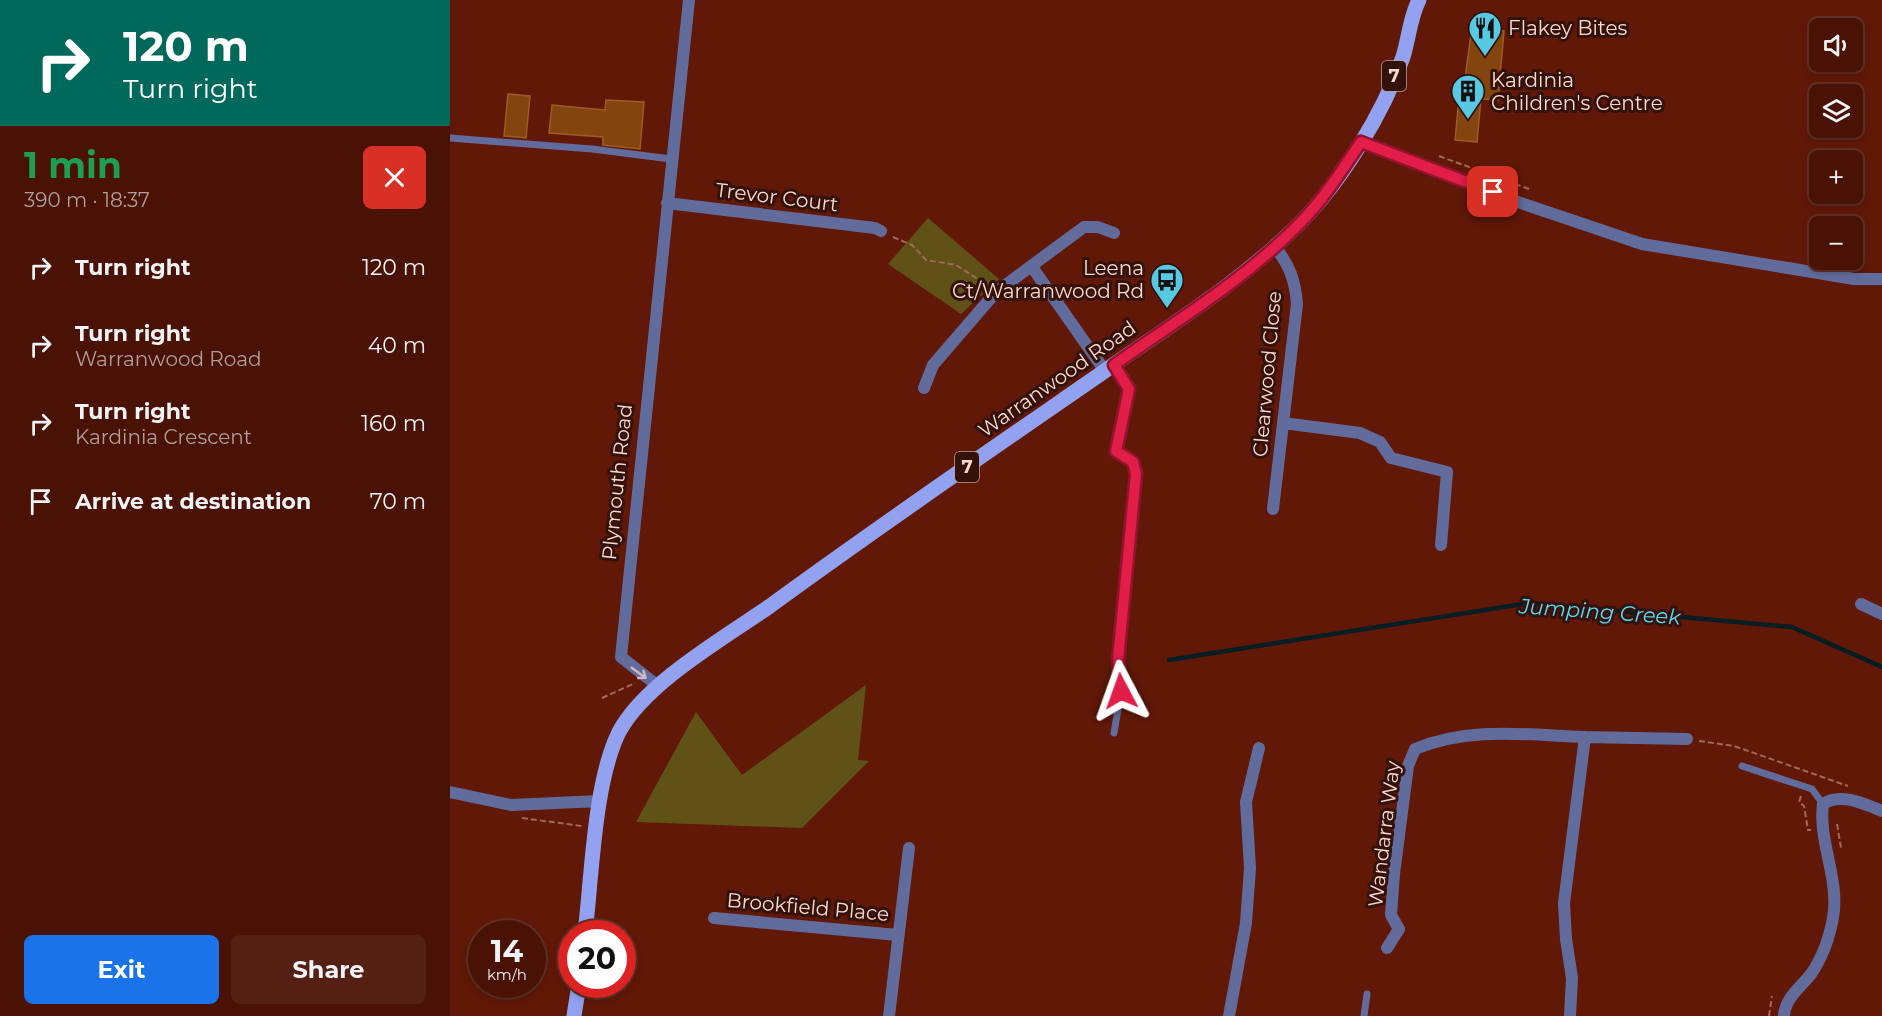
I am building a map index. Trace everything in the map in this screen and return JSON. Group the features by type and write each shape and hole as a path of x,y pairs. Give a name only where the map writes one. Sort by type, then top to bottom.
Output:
{"main road":[{"name":"Warranwood Road","path":"658,686 835,559 1233,281 1275,247 1302,222 1329,189 1361,142 1399,65 1417,2"},
{"name":"7","path":"586,920 600,801 618,734 634,710 658,686"},
{"path":"574,1014 577,998"}],"street":[{"name":"Plymouth Road","path":"658,686 621,657 689,0"},
{"path":"1361,142 1515,201 1642,244 1854,279 1882,279"},
{"name":"Trevor Court","path":"667,203 875,228 881,231"},
{"path":"924,388 933,365 996,292 1084,227 1114,233"},
{"name":"Clearwood Close","path":"1273,509 1297,304 1295,284 1289,265 1275,247"},
{"path":"1032,267 1110,368"},
{"path":"1283,423 1360,432 1380,442 1391,458 1447,472 1441,545"},
{"path":"1861,604 1882,614"},
{"name":"Wandarra Way","path":"1387,948 1399,929 1391,915 1394,873 1408,766 1415,749 1433,742 1480,733 1687,739"},
{"path":"1570,1016 1572,978 1566,939 1564,903 1585,737"},
{"path":"1229,1016 1246,923 1250,868 1246,802 1259,748"},
{"path":"450,792 512,805 600,801"},
{"path":"1784,1016 1791,997 1811,973 1826,947 1833,916 1835,890 1824,830 1823,804 1830,799 1842,798 1882,811"},
{"path":"889,1016 909,848"},
{"name":"Brookfield Place","path":"714,918 898,935"}],"lane":[{"path":"450,138 524,146 569,147 671,159"},
{"path":"1110,368 1129,389 1116,451 1133,462 1136,474 1118,660 1121,691 1114,733"},
{"path":"1742,766 1812,789 1823,804"},
{"path":"1364,1016 1367,993"}],"path":[{"path":"1439,156 1529,189"},
{"path":"881,231 912,245 926,260 966,270 996,292"},
{"path":"602,698 630,687 643,676"},
{"path":"1687,739 1734,746 1850,786"},
{"path":"1769,1016 1772,996"}],"shaded area":[{"path":"928,218 999,279 961,314 888,264"},
{"path":"866,685 858,760 869,761 802,828 636,822 696,712 742,775"}],"building":[{"path":"1472,27 1504,31 1498,100 1481,99 1477,142 1455,140 1461,77 1465,78"},
{"path":"508,94 530,96 526,138 504,136"},
{"path":"606,100 644,102 640,149 603,145 603,137 549,133 552,105 605,110"}],"waterway":[{"name":"Jumping Creek","path":"1169,660 1529,603 1792,627 1882,667"}],"place":[{"name":"Flakey Bites","path":"1485,57"},
{"name":"Kardinia Children's Centre","path":"1468,120"},
{"name":"Leena Ct/Warranwood Rd","path":"1167,309"}],"route":[{"path":"1121,691 1118,660 1136,474 1133,462 1116,451 1129,389 1114,365 1233,281 1275,247 1302,222 1329,189 1361,142 1493,192"}]}
